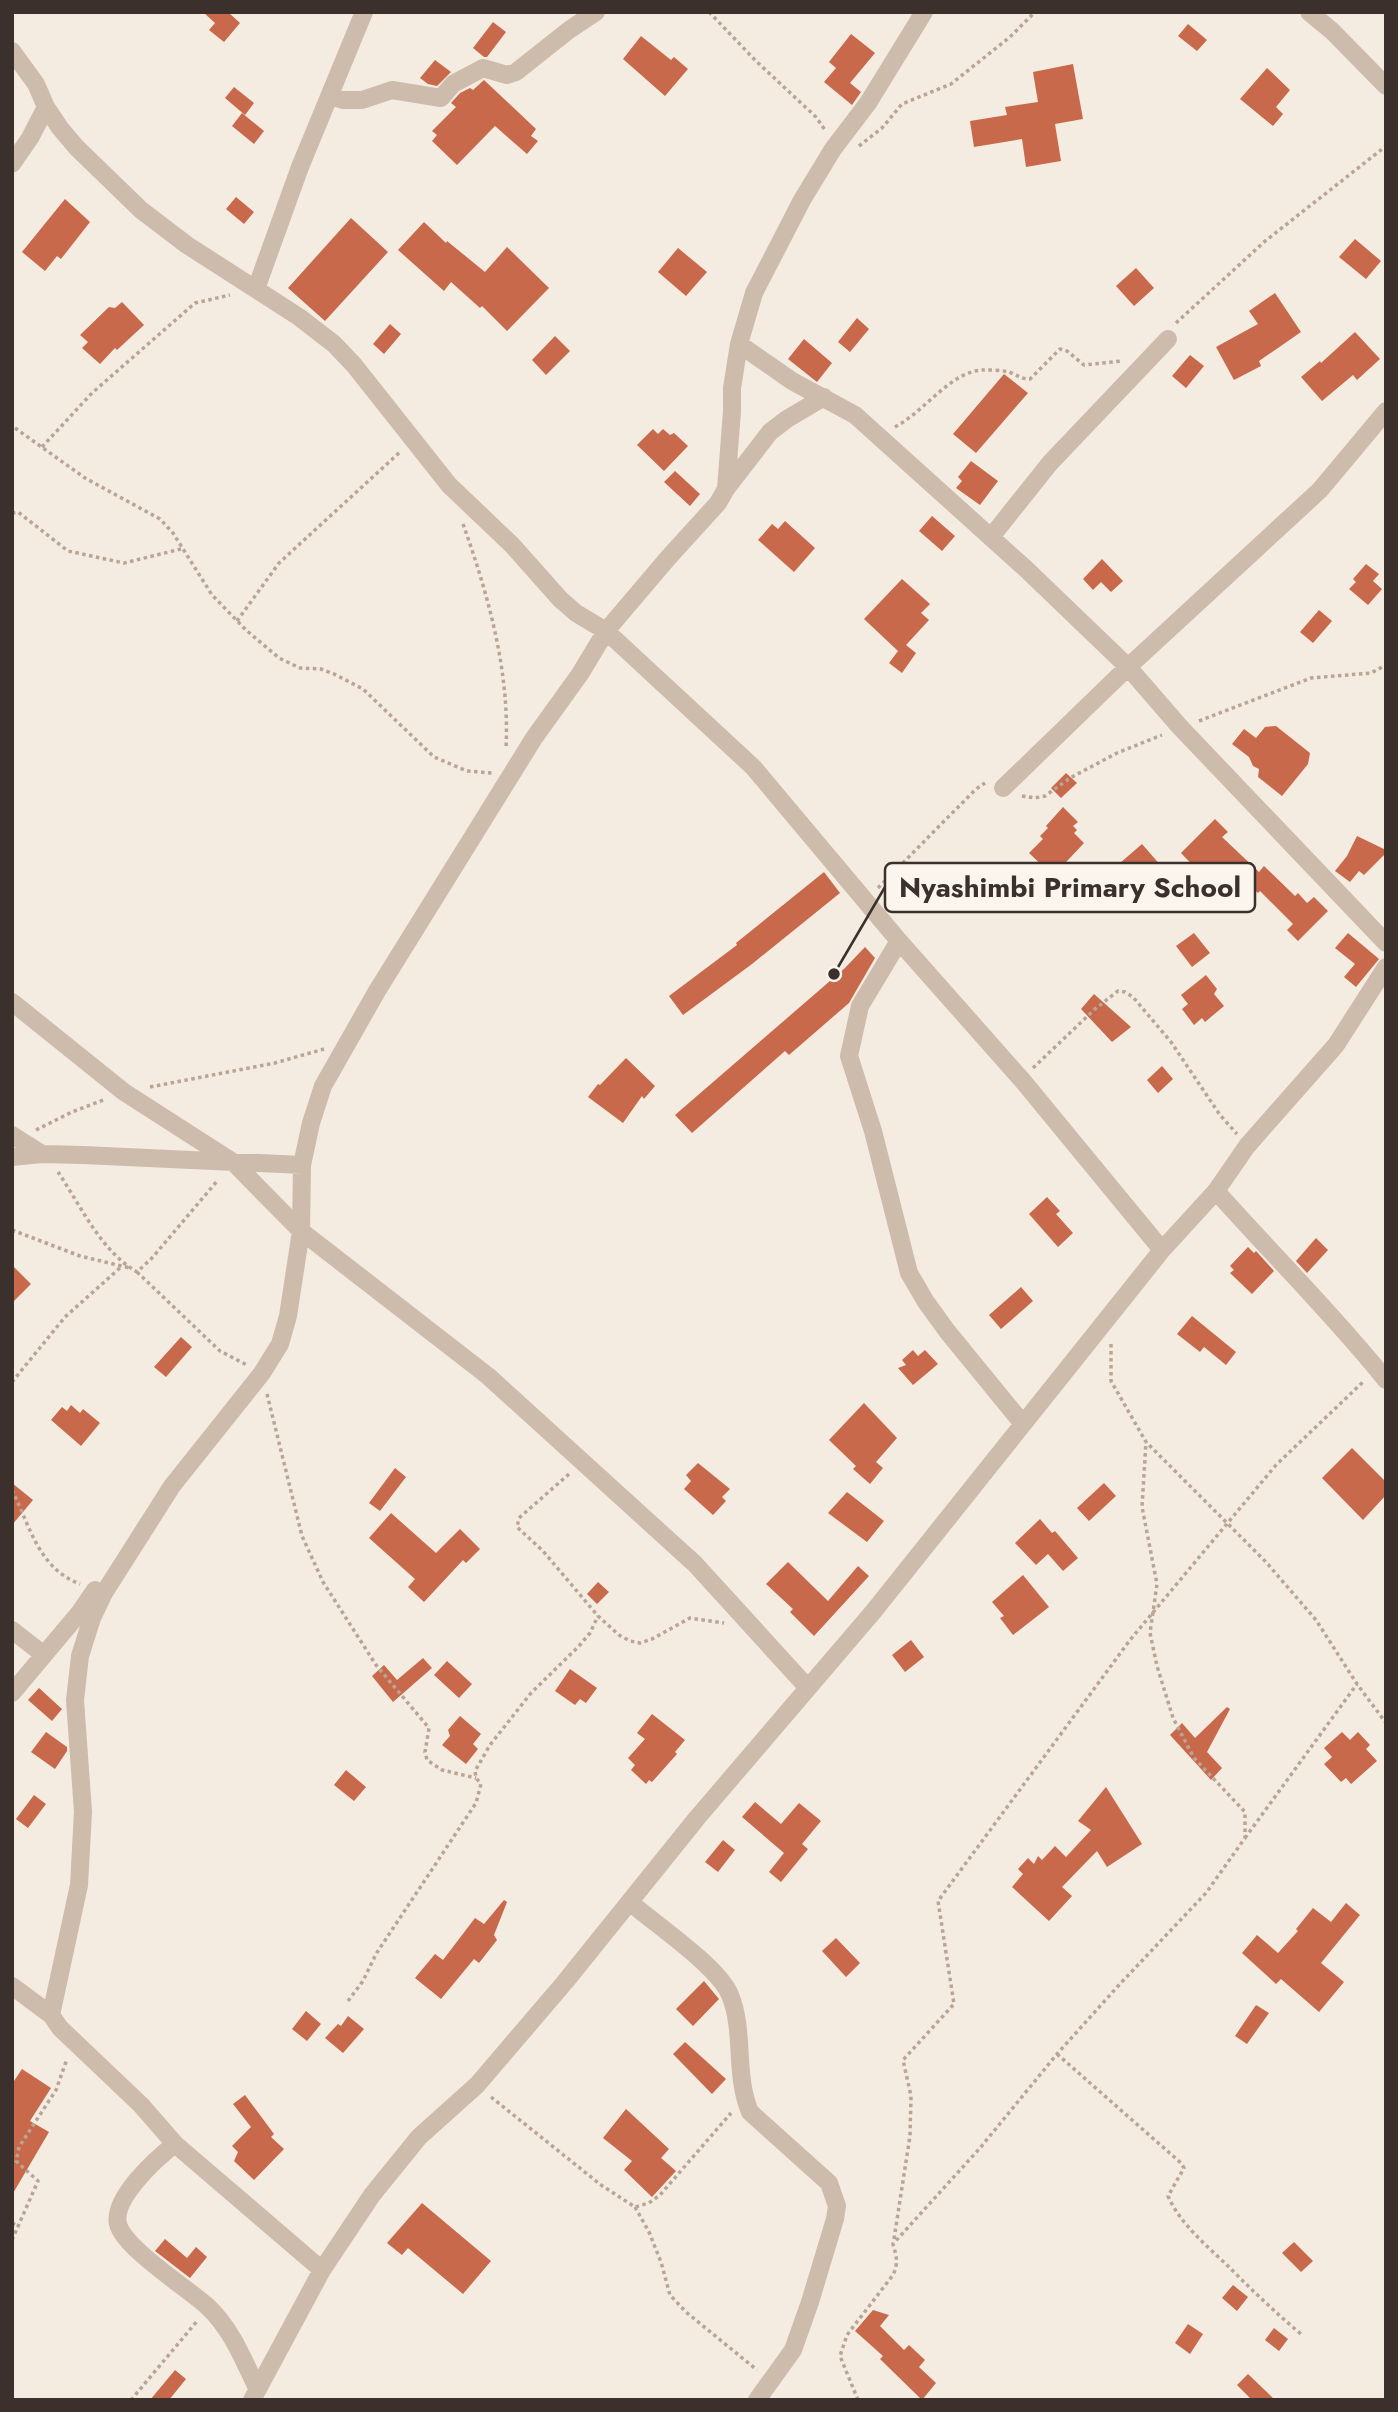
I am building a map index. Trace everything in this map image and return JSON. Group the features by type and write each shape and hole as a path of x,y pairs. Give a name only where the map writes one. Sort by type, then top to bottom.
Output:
{"street":[{"path":"256,289 300,167 364,12"},
{"path":"331,96 343,100 362,100 392,90 441,98 453,84 483,68 507,75 516,72 596,12"},
{"path":"726,489 733,411 732,388 739,344 754,293 802,200 833,149 868,103 924,12"},
{"path":"1309,12 1332,31 1386,86"},
{"path":"12,51 36,84 46,107 77,148 141,210 187,245 299,317 334,344 354,365 449,485 512,545 560,599 606,631 754,767 898,941 1021,1080 1162,1250"},
{"path":"12,164 30,138 46,107"},
{"path":"991,537 1050,463 1168,334"},
{"path":"739,344 792,381 855,415 991,537 1128,667 1180,727 1386,943"},
{"path":"51,2015 79,1885 83,1812 75,1700 80,1656 104,1593 172,1486 262,1373 280,1344 288,1316 301,1231 302,1165 323,1086 503,781 580,674 606,631 718,503 770,432 824,397"},
{"path":"1003,788 1128,667 1320,490 1386,411"},
{"path":"898,941 860,1006 849,1056 873,1131 909,1273 947,1331 1023,1424"},
{"path":"255,2394 322,2270 372,2195 419,2137 477,2085 631,1903 696,1818 873,1612 1162,1250 1216,1191 1247,1146 1336,1045 1386,967"},
{"path":"12,1002 124,1092 233,1162 301,1231 488,1376 695,1564 808,1688"},
{"path":"15,1137 43,1154"},
{"path":"12,1157 43,1154 302,1165"},
{"path":"1216,1191 1354,1340 1386,1380"},
{"path":"12,1693 95,1590"},
{"path":"12,1630 44,1655"},
{"path":"631,1903 712,1970 730,1994 739,2038 744,2099 750,2112 829,2183 837,2206 793,2350 757,2400"},
{"path":"12,1986 51,2015 60,2028 141,2105 175,2144 322,2270"},
{"path":"175,2144 141,2174 117,2213 118,2223 123,2235 136,2250 209,2308 228,2330 255,2394"}],"path":[{"path":"709,12 816,117 828,135 833,149"},
{"path":"854,150 882,128 902,104 951,84 1010,37 1035,12"},
{"path":"1168,334 1264,242 1386,146"},
{"path":"42,447 92,393 195,303 256,289"},
{"path":"877,434 909,419 969,372 1008,372 1030,380 1060,349 1067,351 1084,365 1125,361"},
{"path":"15,428 85,478 160,519 173,533 212,595 279,658 300,667 321,669 363,689 434,757 467,771 503,781 507,733 503,678 492,619 477,562 463,524"},
{"path":"237,621 279,563 412,441"},
{"path":"12,513 18,512 68,551 124,563 181,549"},
{"path":"1180,727 1311,678 1371,673 1386,665"},
{"path":"1021,1080 1095,1009 1118,991 1125,992 1133,997 1171,1042 1220,1115 1247,1146"},
{"path":"15,1137 124,1092 275,1063 346,1043"},
{"path":"43,1154 59,1172 93,1228 132,1269 220,1351 262,1373 302,1536 323,1582 376,1665 429,1728 425,1752 427,1760 442,1770 476,1779 481,1784 476,1803 348,2001"},
{"path":"137,1272 233,1162"},
{"path":"12,1230 80,1256 132,1269"},
{"path":"12,1382 65,1317 121,1267"},
{"path":"1112,1314 1111,1381 1146,1442 1266,1562 1316,1620 1386,1723"},
{"path":"858,2400 840,2356 847,2335 897,2266 893,2247 910,2136 911,2096 903,2060 954,2004 938,1901 1130,1640 1276,1465 1365,1380"},
{"path":"1146,1442 1142,1507 1157,1584 1150,1633 1157,1666 1173,1718 1194,1758 1245,1812 1245,1838"},
{"path":"583,1463 534,1504 516,1524 519,1530 543,1551 598,1616 619,1635 640,1643 691,1618 715,1623 750,1625"},
{"path":"12,1490 43,1557 68,1580 95,1590"},
{"path":"476,1779 475,1771 504,1725 531,1693 579,1646 590,1633 598,1616"},
{"path":"893,2247 905,2228 980,2148 1057,2054 1206,1893 1357,1684"},
{"path":"12,2240 38,2181 16,2161 19,2147 56,2090 75,2041"},
{"path":"1057,2054 1181,2162 1184,2168 1168,2196 1177,2211 1191,2230 1257,2297 1301,2334"},
{"path":"477,2085 601,2185 635,2207 661,2262 670,2295 686,2312 770,2380"},
{"path":"635,2207 649,2203 660,2195 744,2099"},
{"path":"12,2223 19,2225"},
{"path":"131,2400 209,2308"}],"building":[{"path":"203,12 228,12 240,23 224,42 209,30 215,23"},
{"path":"493,22 506,32 487,57 484,57 473,48"},
{"path":"1188,24 1207,40 1197,51 1178,36"},
{"path":"851,34 875,53 850,83 861,92 852,105 824,82 836,68 829,62"},
{"path":"641,36 671,60 674,57 688,69 665,96 623,59"},
{"path":"435,60 451,72 437,86 420,78"},
{"path":"1073,64 1083,119 1055,124 1061,161 1026,167 1022,139 974,147 970,121 1007,115 1005,107 1038,102 1033,72"},
{"path":"1267,68 1290,90 1276,107 1283,114 1273,126 1240,99"},
{"path":"484,80 536,129 531,136 538,141 527,154 495,126 457,165 432,141 437,135 432,131 456,107 451,103 460,93 470,88 473,90"},
{"path":"234,87 254,103 245,115 225,98"},
{"path":"242,113 264,131 254,144 232,126"},
{"path":"236,197 254,212 244,224 226,209"},
{"path":"65,199 90,222 61,259 57,256 45,271 22,252"},
{"path":"351,218 388,252 325,321 288,288"},
{"path":"424,222 446,243 447,241 485,272 507,247 549,288 507,331 482,306 480,308 451,282 444,291 398,250"},
{"path":"1355,239 1381,261 1366,279 1339,257"},
{"path":"678,248 707,272 686,296 658,272"},
{"path":"1136,268 1154,288 1134,306 1116,286"},
{"path":"1275,293 1301,332 1259,361 1261,366 1234,380 1216,347 1258,324 1249,311"},
{"path":"122,302 144,325 100,364 82,348 88,342 80,335 109,307 115,308"},
{"path":"857,318 869,329 850,352 838,342"},
{"path":"390,324 401,334 384,354 373,344"},
{"path":"1355,332 1380,359 1357,380 1353,375 1322,401 1301,377"},
{"path":"555,336 570,351 546,375 532,360"},
{"path":"804,339 832,363 817,382 788,359"},
{"path":"1190,355 1204,366 1186,388 1172,376"},
{"path":"1004,374 1028,393 976,453 953,434"},
{"path":"653,429 658,434 663,429 670,435 674,433 688,446 664,471 637,445"},
{"path":"971,461 998,481 980,505 956,488 962,481 958,477"},
{"path":"675,471 700,494 690,506 664,482"},
{"path":"932,516 955,536 942,551 919,531"},
{"path":"785,521 815,548 794,572 758,540 772,524 778,529"},
{"path":"1102,559 1123,581 1111,592 1101,582 1093,590 1083,579"},
{"path":"1366,564 1379,574 1373,581 1382,589 1368,605 1349,589 1356,582 1353,579"},
{"path":"902,579 930,604 921,613 929,620 906,645 916,653 902,673 889,663 898,651 864,619"},
{"path":"1319,610 1332,621 1313,643 1300,632"},
{"path":"1276,726 1310,753 1308,764 1282,796 1258,777 1259,769 1232,744 1244,729 1256,738 1265,727"},
{"path":"1066,773 1077,783 1061,798 1051,788"},
{"path":"1063,807 1078,822 1073,826 1077,830 1074,833 1084,843 1053,876 1029,853 1043,839 1040,836 1048,828 1046,826"},
{"path":"1215,819 1228,832 1222,837 1259,872 1264,866 1295,896 1298,893 1307,903 1314,897 1328,911 1298,941 1287,930 1293,924 1260,891 1258,893 1242,878 1224,898 1181,853"},
{"path":"1357,836 1386,850 1386,853 1364,875 1359,871 1350,882 1335,871 1347,856"},
{"path":"1142,844 1162,867 1141,886 1120,863"},
{"path":"824,872 840,893 683,1015 669,996 737,945 736,943"},
{"path":"1194,933 1210,953 1192,967 1176,946"},
{"path":"1348,933 1379,959 1356,987 1344,977 1355,964 1335,948"},
{"path":"865,947 875,958 849,1003 789,1055 785,1051 692,1133 675,1115 845,968"},
{"path":"1206,975 1217,989 1214,994 1224,1006 1205,1022 1202,1018 1194,1025 1182,1009 1188,1004 1181,995"},
{"path":"1094,994 1131,1027 1112,1042 1081,1009"},
{"path":"626,1058 655,1086 644,1099 642,1096 623,1123 588,1097"},
{"path":"1162,1066 1173,1079 1158,1093 1147,1080"},
{"path":"1047,1197 1060,1211 1056,1214 1073,1233 1058,1247 1029,1214"},
{"path":"1316,1238 1328,1250 1307,1273 1296,1261"},
{"path":"1248,1247 1254,1253 1256,1251 1274,1271 1252,1294 1230,1273 1234,1270 1230,1266"},
{"path":"12,1265 31,1284 12,1303"},
{"path":"1021,1287 1033,1301 1001,1329 989,1315"},
{"path":"1192,1316 1236,1352 1226,1365 1204,1347 1200,1352 1177,1334"},
{"path":"181,1337 192,1347 166,1377 154,1367"},
{"path":"913,1350 918,1356 925,1350 938,1364 913,1385 898,1368 906,1365 902,1360"},
{"path":"864,1403 897,1438 876,1462 883,1468 870,1484 853,1469 856,1466 829,1440"},
{"path":"71,1405 80,1413 83,1409 100,1423 81,1446 51,1420 62,1407 67,1411"},
{"path":"1352,1448 1386,1482 1386,1495 1363,1520 1322,1478"},
{"path":"698,1463 730,1489 722,1497 726,1501 713,1515 684,1489 691,1481 686,1475"},
{"path":"395,1468 406,1477 380,1511 369,1503"},
{"path":"12,1483 33,1500 12,1525"},
{"path":"1104,1483 1116,1496 1089,1521 1077,1508"},
{"path":"847,1492 884,1521 867,1542 828,1513"},
{"path":"391,1513 436,1553 460,1529 480,1549 466,1563 463,1560 424,1602 408,1587 415,1579 369,1538"},
{"path":"1040,1519 1052,1533 1055,1531 1078,1558 1063,1571 1048,1554 1036,1565 1015,1543"},
{"path":"788,1562 828,1601 858,1566 869,1576 814,1636 790,1612 793,1609 766,1584"},
{"path":"1023,1575 1049,1607 1013,1635 1000,1618 1004,1616 992,1602"},
{"path":"598,1582 609,1592 597,1604 587,1594"},
{"path":"911,1640 924,1657 905,1672 892,1655"},
{"path":"423,1658 432,1668 393,1702 372,1676 384,1665 397,1680"},
{"path":"447,1661 472,1684 459,1698 434,1675"},
{"path":"570,1669 597,1688 586,1703 580,1699 575,1705 555,1691"},
{"path":"39,1688 62,1709 52,1721 28,1700"},
{"path":"1227,1707 1230,1709 1207,1752 1222,1768 1211,1780 1170,1735 1182,1723 1195,1738"},
{"path":"652,1714 685,1740 675,1752 677,1754 652,1782 649,1780 646,1784 631,1770 635,1765 628,1758 645,1739 637,1733"},
{"path":"460,1716 481,1734 473,1744 478,1749 466,1764 442,1745 450,1736 448,1730"},
{"path":"46,1732 67,1747 55,1769 31,1752"},
{"path":"1342,1732 1350,1740 1358,1732 1370,1745 1366,1749 1377,1761 1351,1784 1346,1778 1341,1782 1324,1764 1332,1757 1324,1748"},
{"path":"346,1770 366,1787 354,1801 334,1785"},
{"path":"1106,1787 1142,1844 1107,1867 1097,1851 1062,1887 1072,1896 1049,1921 1012,1887 1023,1874 1018,1869 1028,1858 1034,1864 1038,1856 1042,1860 1055,1846 1066,1857 1091,1830 1078,1821"},
{"path":"34,1795 46,1804 28,1828 16,1819"},
{"path":"755,1802 781,1824 799,1803 821,1821 802,1844 808,1849 781,1882 769,1872 784,1853 742,1817"},
{"path":"723,1840 735,1850 718,1872 705,1862"},
{"path":"504,1900 507,1902 494,1935 497,1940 479,1963 474,1959 441,1999 415,1978 435,1954 443,1960 475,1918 484,1924"},
{"path":"1346,1903 1360,1915 1321,1963 1344,1982 1319,2012 1281,1979 1276,1984 1242,1953 1257,1935 1278,1953 1298,1931 1296,1929 1313,1908 1331,1922"},
{"path":"836,1938 860,1963 846,1977 822,1951"},
{"path":"704,1981 719,1999 693,2026 676,2009"},
{"path":"1256,2005 1269,2013 1247,2044 1235,2036"},
{"path":"306,2011 321,2024 307,2041 292,2029"},
{"path":"348,2016 364,2029 343,2053 325,2038 338,2024 341,2026"},
{"path":"685,2042 726,2079 712,2094 673,2054"},
{"path":"22,2069 51,2088 30,2121 49,2132 12,2195 12,2084"},
{"path":"245,2095 274,2134 271,2137 284,2149 254,2180 234,2161 238,2152 232,2146 251,2127 233,2104"},
{"path":"626,2109 669,2149 661,2158 676,2171 652,2197 624,2170 632,2161 603,2138"},
{"path":"422,2203 491,2261 463,2294 408,2248 402,2255 387,2243"},
{"path":"165,2239 187,2258 196,2247 207,2257 190,2278 155,2251"},
{"path":"1294,2242 1313,2261 1301,2272 1282,2253"},
{"path":"1233,2285 1248,2297 1237,2311 1222,2298"},
{"path":"873,2310 889,2315 880,2326 904,2350 909,2345 925,2360 919,2367 936,2383 922,2400 880,2359 883,2356 855,2331"},
{"path":"1188,2324 1203,2334 1190,2354 1175,2343"},
{"path":"1274,2328 1288,2339 1279,2351 1265,2340"},
{"path":"175,2370 186,2379 169,2400 150,2400"},
{"path":"1248,2374 1275,2400 1252,2400 1237,2385"}],"place":[{"name":"Nyashimbi Primary School","path":"834,974"}]}
